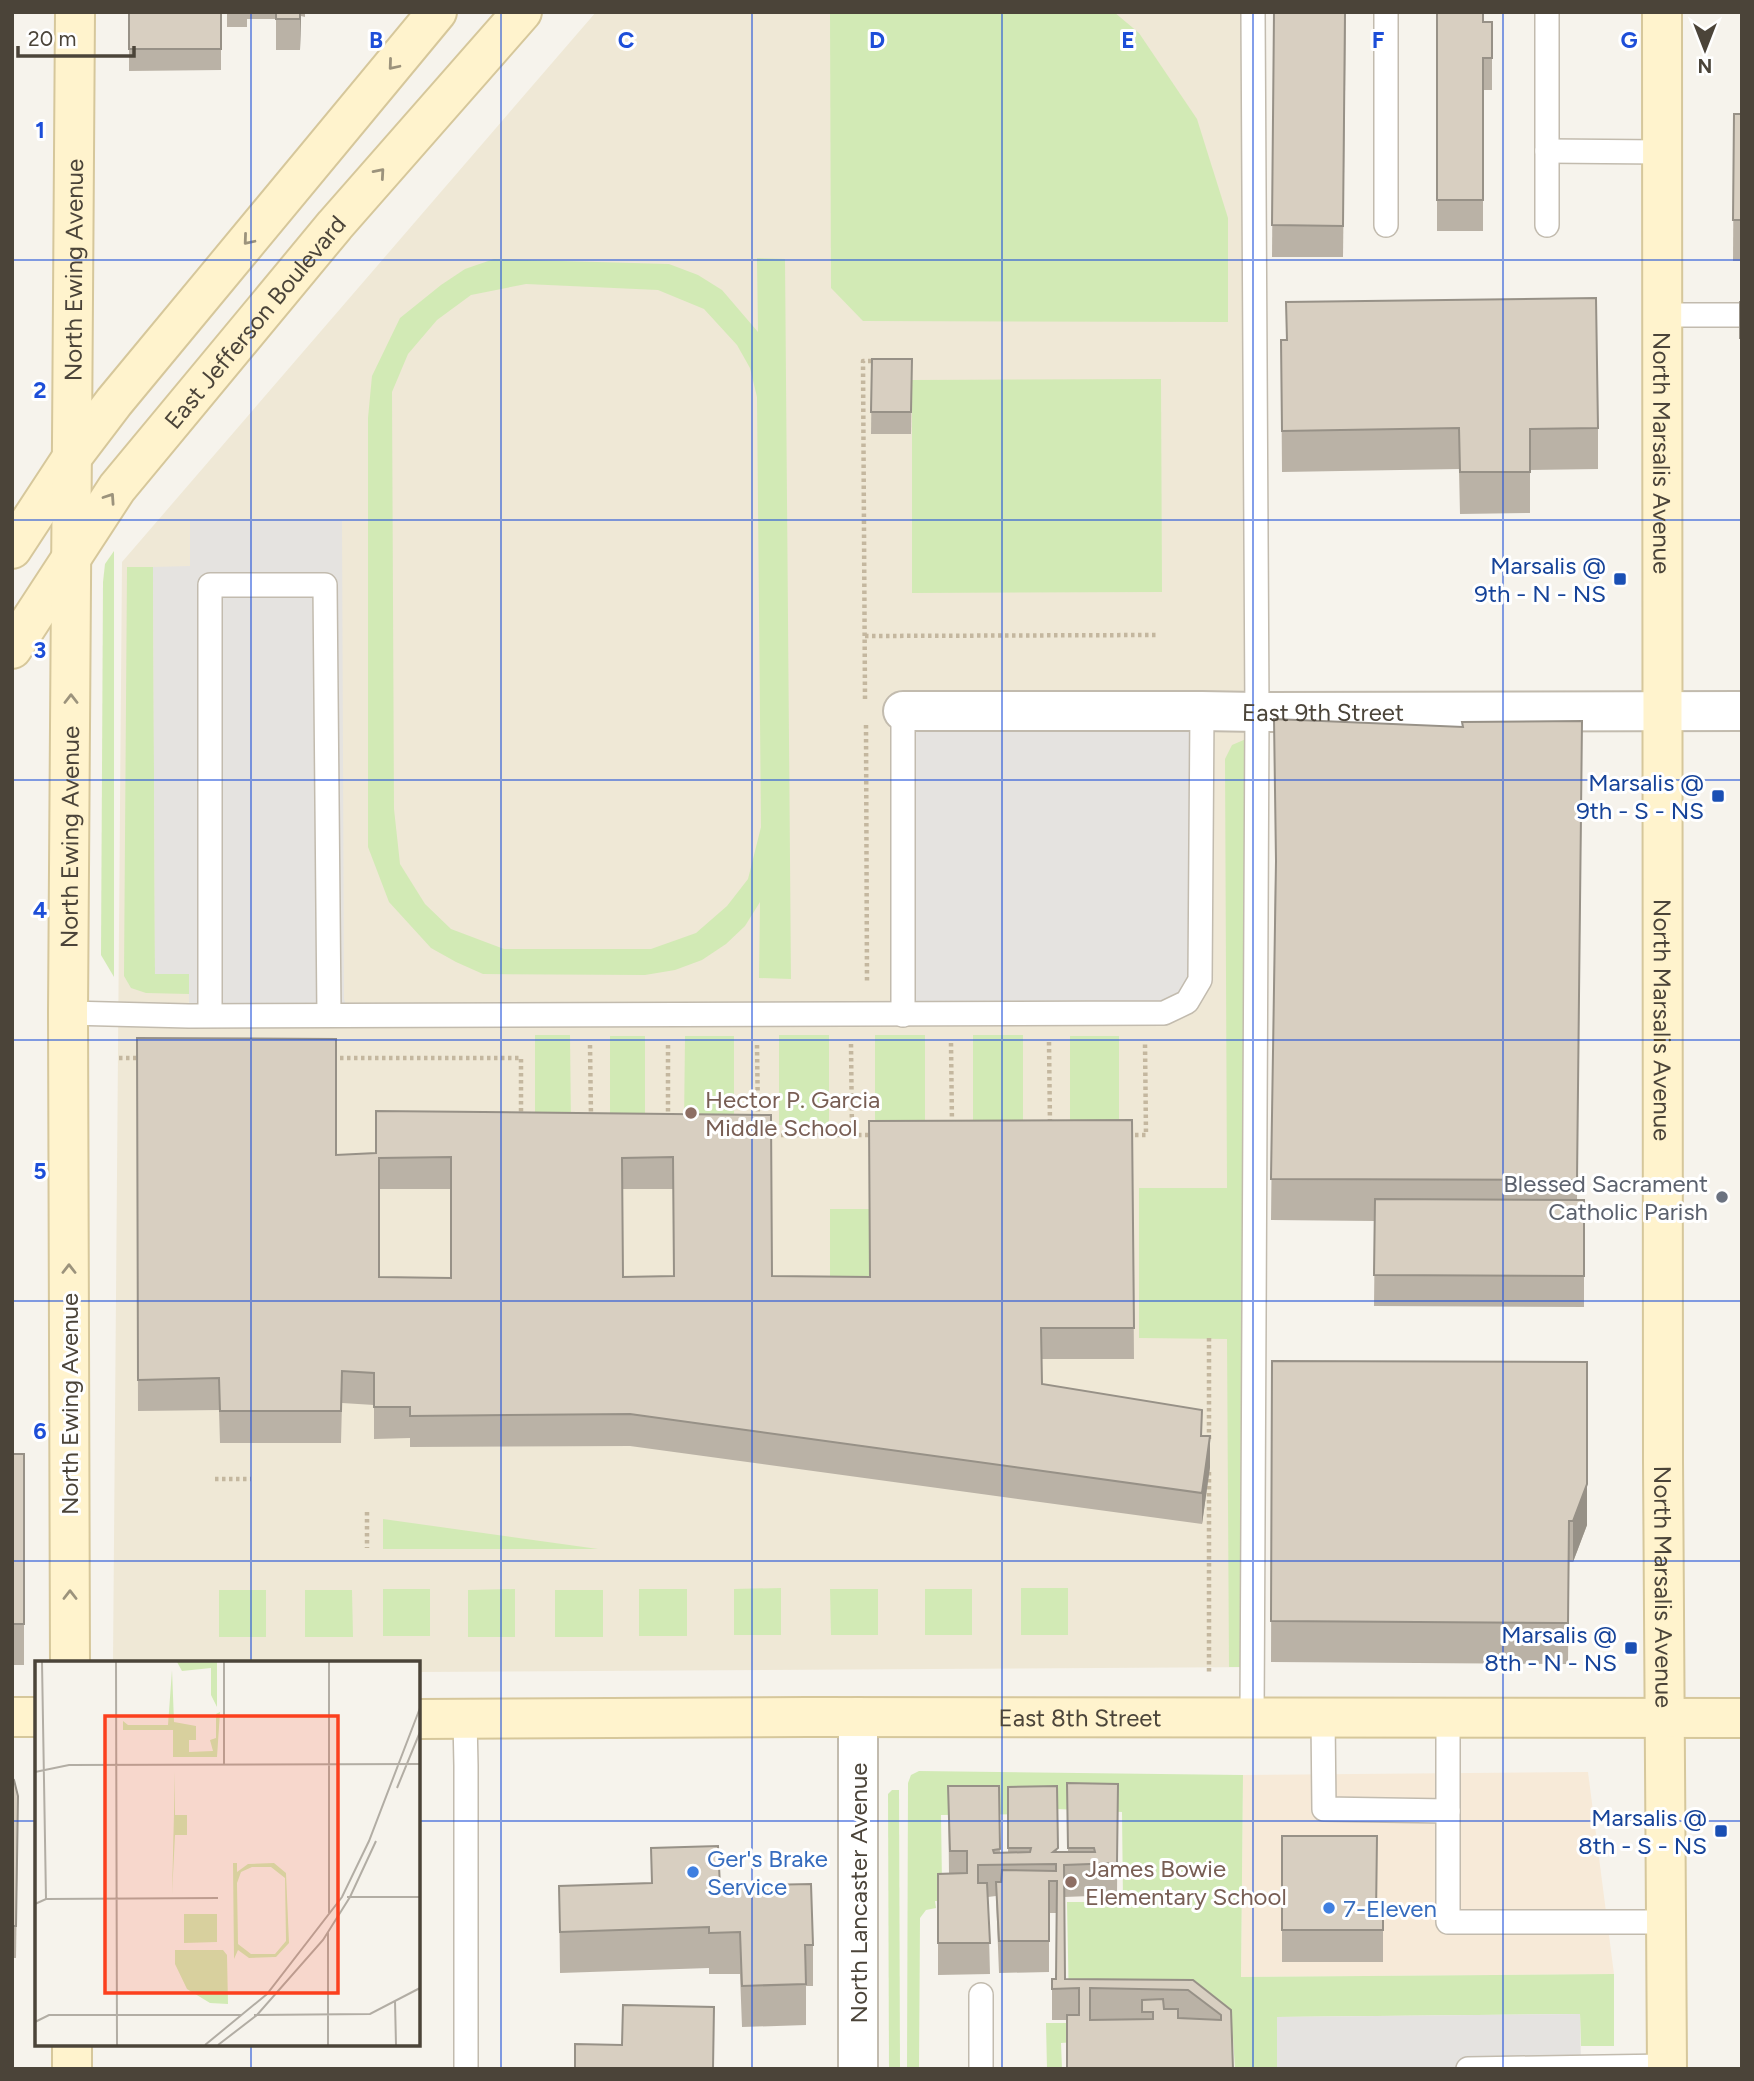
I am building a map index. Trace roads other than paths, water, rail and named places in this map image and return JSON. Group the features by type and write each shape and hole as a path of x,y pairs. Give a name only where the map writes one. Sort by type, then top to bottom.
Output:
{"street":[{"name":"North Ewing Avenue","path":"70,1661 68,1013 75,12"},
{"path":"12,549 73,456 114,402 437,12"},
{"name":"East Jefferson Boulevard","path":"12,649 117,488 335,225 522,12"},
{"name":"North Marsalis Avenue","path":"1662,12 1667,2067"},
{"path":"289,190 335,225"},
{"name":"East 9th Street","path":"902,710 1742,711"},
{"path":"12,1717 35,1717"},
{"name":"North Lancaster Avenue","path":"858,1717 858,2069"},
{"name":"East 8th Street","path":"420,1719 1742,1718"},
{"path":"72,2046 72,2069"}],"lane":[{"path":"1252,1718 1257,712 1253,12"},
{"path":"1386,12 1386,225"},
{"path":"1547,12 1547,225"},
{"path":"1547,151 1662,152"},
{"path":"1662,315 1742,315"},
{"path":"211,1015 211,585 325,585 329,1015"},
{"path":"902,710 902,1015"},
{"path":"68,1013 1164,1013 1187,1002 1200,980 1202,710"},
{"path":"1323,1718 1324,1809 1448,1811"},
{"path":"1448,1718 1448,1922 1667,1922"},
{"path":"465,1719 466,2069"},
{"path":"981,1996 981,2069"},
{"path":"1468,2069 1667,2067"}],"place":[{"name":"Marsalis @ 9th - N - NS","path":"1620,579"},
{"name":"Marsalis @ 9th - S - NS","path":"1718,796"},
{"name":"Hector P. Garcia Middle School","path":"691,1113"},
{"name":"Blessed Sacrament Catholic Parish","path":"1722,1197"},
{"name":"Marsalis @ 8th - N - NS","path":"1631,1648"},
{"name":"Marsalis @ 8th - S - NS","path":"1721,1831"},
{"name":"Ger's Brake Service","path":"693,1872"},
{"name":"James Bowie Elementary School","path":"1071,1882"},
{"name":"7-Eleven","path":"1329,1908"}]}
